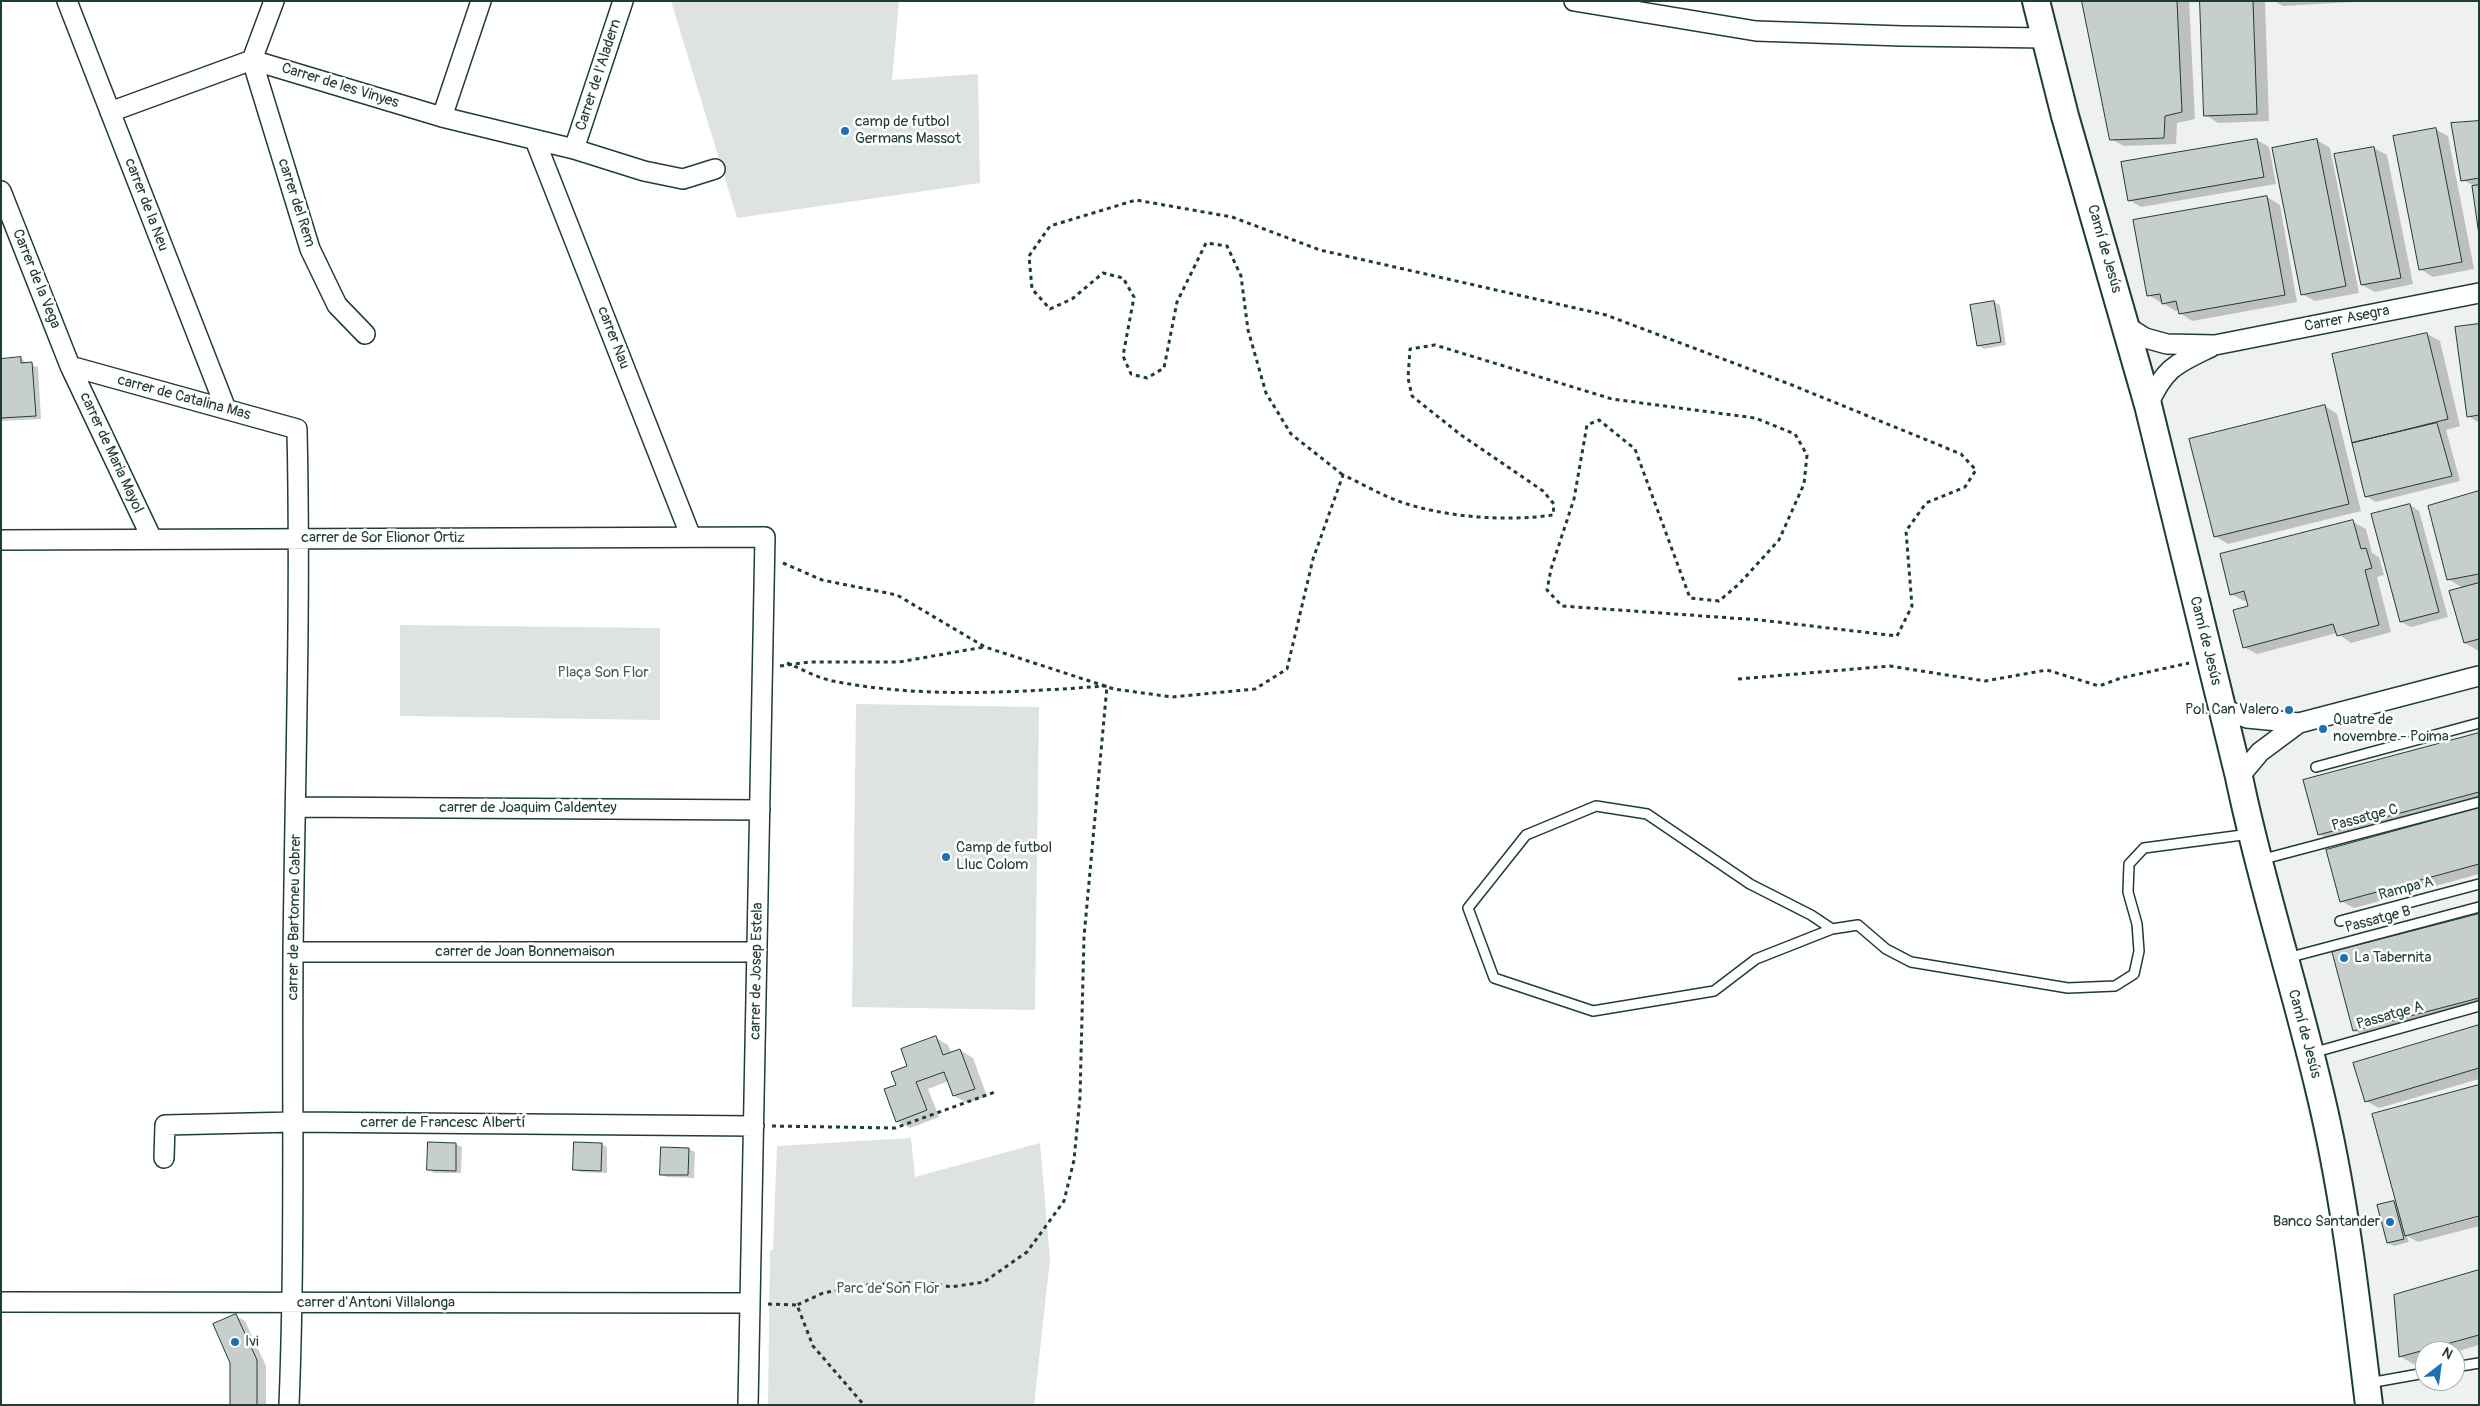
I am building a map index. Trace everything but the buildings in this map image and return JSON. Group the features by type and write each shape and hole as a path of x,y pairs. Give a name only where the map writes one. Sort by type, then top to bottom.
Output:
{"street":[{"name":"carrer de la Neu","path":"66,1 226,409"},
{"path":"110,112 252,60 274,1"},
{"path":"442,117 481,1"},
{"name":"Carrer de l'Aladern","path":"574,149 623,1"},
{"path":"1574,1 1756,31 2046,38"},
{"name":"Camí de Jesús","path":"2036,1 2065,116 2148,405 2239,777 2250,834 2324,1110 2348,1239 2368,1394"},
{"name":"Carrer de les Vinyes","path":"252,60 442,117 574,149"},
{"name":"carrer del Rem","path":"252,60 310,249 337,305 365,334"},
{"name":"carrer Nau","path":"535,140 691,537"},
{"path":"574,149 644,171 682,179 715,169"},
{"name":"Carrer de la Vega","path":"1,191 70,366"},
{"name":"Carrer Asegra","path":"2215,345 2479,292"},
{"path":"2126,326 2145,338 2168,344 2215,345"},
{"path":"2148,405 2158,382 2173,365 2215,345"},
{"name":"carrer de Catalina Mas","path":"70,366 296,429"},
{"name":"carrer de Maria Mayol","path":"70,366 152,539"},
{"name":"carrer de Bartomeu Cabrer","path":"290,1405 293,1302 293,952 299,539 296,429"},
{"name":"carrer de Sor Elionor Ortiz","path":"1,540 691,537 765,545"},
{"name":"carrer de Josep Estela","path":"748,1405 765,545"},
{"path":"2221,708 2247,718 2299,723 2479,676"},
{"path":"2239,777 2260,752 2299,723"},
{"name":"carrer de Joaquim Caldentey","path":"296,807 760,810"},
{"name":"carrer de Joan Bonnemaison","path":"293,952 757,952"},
{"name":"carrer de Francesc Albertí","path":"164,1158 165,1125 293,1122 754,1126"},
{"name":"carrer d'Antoni Villalonga","path":"1,1302 750,1303"}],"lane":[{"path":"2316,767 2479,723"},
{"name":"Passatge C","path":"2258,860 2479,802"},
{"path":"1832,930 1811,915 1750,884 1647,814 1596,806 1526,835 1468,908 1494,978 1594,1012 1714,992 1756,959 1832,930 1858,926 1886,949 1911,962 2068,988 2115,986 2134,974 2139,951 2137,924 2128,892 2129,864 2144,848 2250,834"},
{"name":"Rampa A","path":"2340,921 2479,884"},
{"name":"Passatge B","path":"2284,959 2479,907"},
{"name":"Passatge A","path":"2309,1053 2479,1006"},
{"path":"2465,1365 2479,1362"},
{"path":"2368,1394 2415,1377"}],"path":[{"path":"1136,200 1232,217 1320,250 1606,315 1792,385 1961,454 1976,470 1965,487 1926,502 1906,531 1912,606 1897,636 1760,620 1562,606 1547,590 1551,569 1574,499 1587,425 1599,420 1635,448 1690,598 1719,601 1739,584 1779,540 1804,484 1808,455 1795,434 1755,418 1612,399 1435,345 1410,349 1408,378 1412,396 1461,435 1543,491 1554,504 1552,515 1534,517 1472,517 1398,501 1342,475 1291,434 1266,393 1248,330 1242,276 1226,246 1206,243 1177,302 1164,368 1147,378 1131,374 1123,356 1134,297 1123,278 1104,273 1072,299 1050,309 1032,289 1029,256 1050,226 1136,200"},
{"path":"765,545 822,580 897,596 985,647 1107,686 1172,697 1255,689 1287,669 1313,559 1342,475"},
{"path":"762,672 787,663 899,662 985,647"},
{"path":"1738,679 1890,666 1985,681 2048,670 2099,686 2121,678 2209,658"},
{"path":"787,663 832,681 910,690 1007,693 1107,686"},
{"path":"750,1303 797,1305 823,1293 867,1285 924,1282 951,1287 984,1282 1027,1252 1064,1201 1074,1160 1080,1097 1084,937 1107,686"},
{"path":"754,1126 895,1128 995,1092"},
{"path":"797,1305 813,1346 864,1405"}],"shaded area":[{"path":"2045,1 2479,1 2479,1405 2368,1405 2239,777"}],"green space":[{"name":"camp de futbol Germans Massot","path":"671,1 899,1 892,80 978,74 980,183 737,218"},
{"name":"Plaça Son Flor","path":"400,625 660,628 660,720 400,716"},
{"name":"Camp de futbol Lluc Colom","path":"856,704 1039,707 1035,1010 852,1007"},
{"name":"Parc de Son Flor","path":"911,1138 915,1177 1040,1143 1050,1259 1034,1405 768,1405 770,1250 773,1250 777,1146"}],"place":[{"name":"camp de futbol Germans Massot","path":"845,131"},
{"name":"Pol. Can Valero","path":"2289,710"},
{"name":"Quatre de novembre - Poima","path":"2323,729"},
{"name":"Camp de futbol Lluc Colom","path":"946,857"},
{"name":"La Tabernita","path":"2344,958"},
{"name":"Banco Santander","path":"2390,1222"},
{"name":"Ivi","path":"235,1342"}]}
